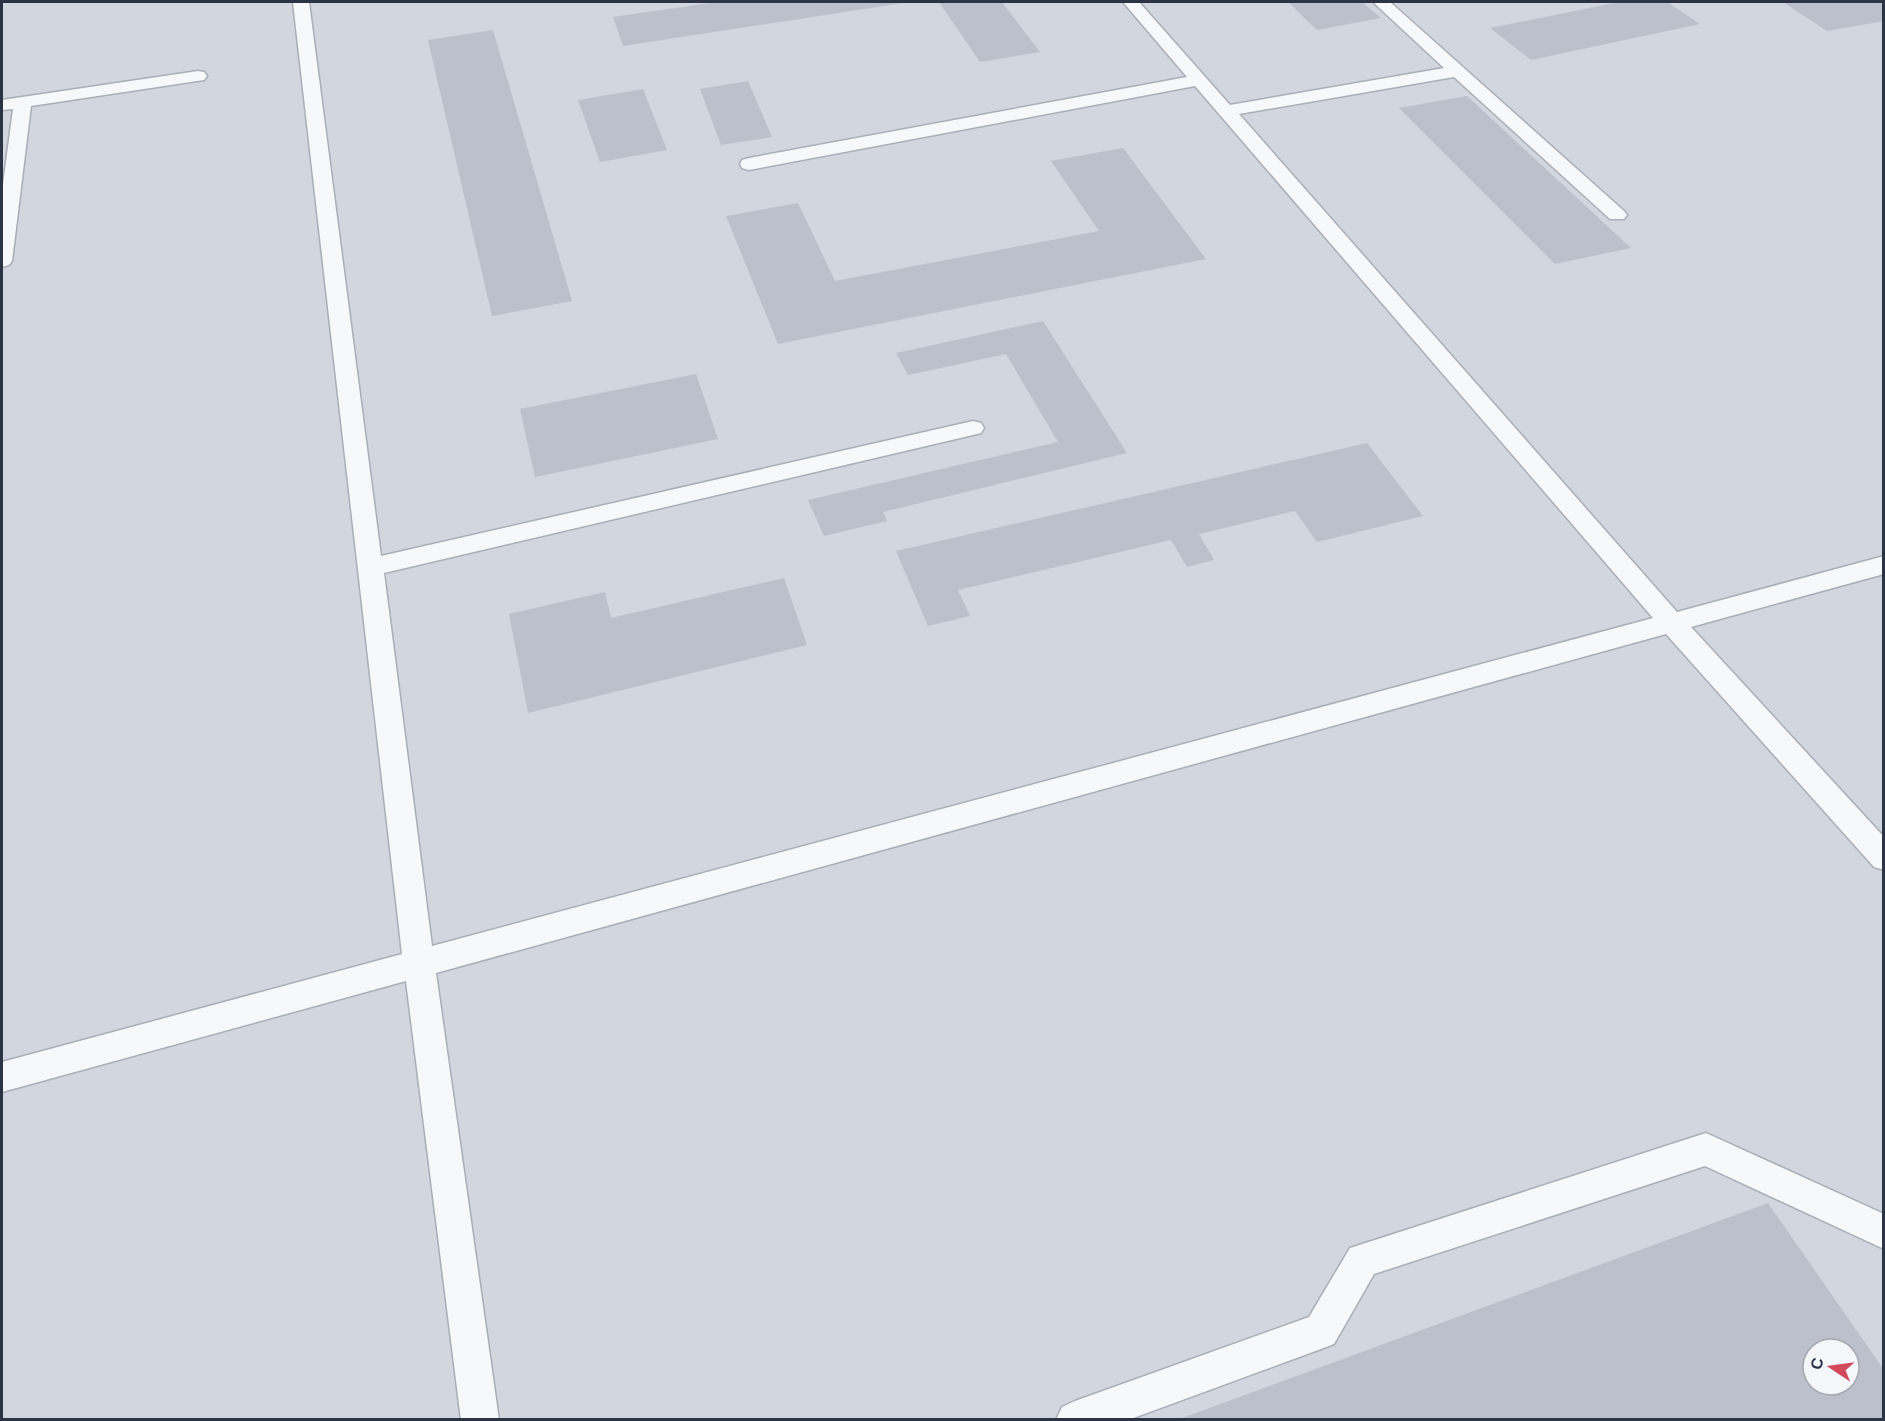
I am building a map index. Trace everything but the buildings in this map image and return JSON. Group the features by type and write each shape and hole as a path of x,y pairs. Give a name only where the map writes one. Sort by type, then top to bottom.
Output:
{"lane":[{"path":"301,2 419,964 480,1419"},
{"path":"1131,2 1671,622 1884,858"},
{"path":"1381,2 1617,215"},
{"path":"1226,111 1457,71"},
{"path":"2,105 198,76"},
{"path":"749,164 1199,80"},
{"path":"2,261 23,102"},
{"path":"372,567 973,428"},
{"path":"2,1077 1884,565"},
{"path":"1075,1419 1321,1331 1362,1260 1707,1149 1884,1232"}],"shaded area":[{"path":"2,2 1883,2 1883,1419 2,1420"}]}
